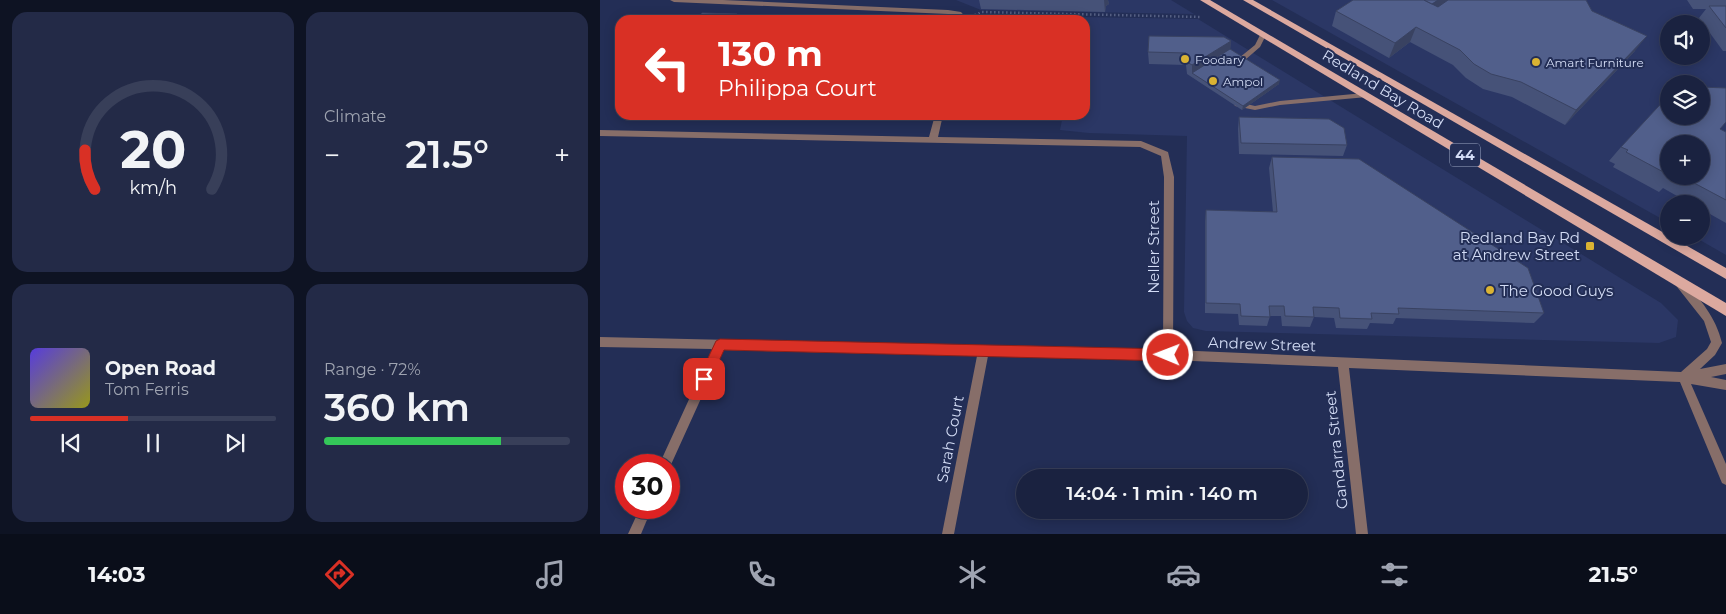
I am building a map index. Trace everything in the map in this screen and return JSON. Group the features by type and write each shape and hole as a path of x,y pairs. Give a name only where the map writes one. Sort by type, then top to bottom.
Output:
{"main road":[{"name":"Redland Bay Road","path":"1204,0 1726,310"},
{"name":"Redland Bay Road","path":"1247,0 1726,274"}],"street":[{"path":"674,0 948,12 959,15"},
{"path":"600,133 933,140 938,120"},
{"name":"Neller Street","path":"933,140 1141,144 1164,154 1168,177 1168,355"},
{"path":"1677,282 1715,328 1717,343 1711,352 1683,378 1726,479"},
{"name":"Andrew Street","path":"600,342 1168,355 1683,378 1726,385"},
{"path":"670,454 720,345"},
{"name":"Sarah Court","path":"948,534 983,351"},
{"name":"Gandarra Street","path":"1343,362 1362,534"},
{"name":"Andrew Street","path":"1683,378 1726,369"},
{"path":"634,534 641,519"}],"lane":[{"path":"1230,68 1258,46 1263,35"},
{"path":"1228,98 1236,104 1255,108 1280,103 1364,95"}],"path":[{"path":"975,15 982,12 1201,17"}],"shaded area":[{"path":"956,0 1171,0 1194,14 981,10"},
{"path":"1272,0 1726,0 1726,255 1709,245 1710,195 1660,195 1660,218"},
{"path":"1090,17 1198,19 1661,303 1678,320 1676,337 1659,343 1206,331 1193,328 1187,321 1184,312 1187,136 1089,133 1060,130 1062,120 1090,120"}],"building":[{"name":"Amart Furniture","path":"1353,0 1424,0 1438,7 1448,0 1586,0 1592,11 1647,36 1576,110 1521,82 1491,74 1474,64 1460,50 1416,27 1395,43 1336,11"},
{"path":"1424,0 1438,0 1432,4"},
{"path":"1709,6 1726,6 1726,28"},
{"path":"702,13 737,14 736,15 701,15"},
{"path":"1149,36 1224,37 1231,41 1192,65 1187,62 1186,53 1148,52"},
{"path":"1230,49 1280,80 1243,106 1192,73"},
{"path":"1710,87 1726,88 1726,122 1720,129 1726,132 1726,200 1698,185 1710,185 1710,135 1660,135 1660,170 1626,152 1628,150 1621,147 1660,105 1660,125 1710,125"},
{"path":"1239,117 1329,119 1344,128 1347,145 1241,143"},
{"path":"1272,157 1359,159 1528,268 1544,313 1398,308 1399,314 1371,313 1372,319 1340,318 1339,308 1313,307 1314,317 1285,316 1284,306 1269,306 1270,317 1241,316 1240,304 1206,303 1206,210 1277,212"}],"place":[{"name":"Foodary","path":"1185,59"},
{"name":"Amart Furniture","path":"1536,62"},
{"name":"Ampol","path":"1213,81"},
{"name":"Redland Bay Rd at Andrew Street","path":"1590,246"},
{"name":"The Good Guys","path":"1490,290"}],"route":[{"path":"704,379 720,345 1168,355"}]}
